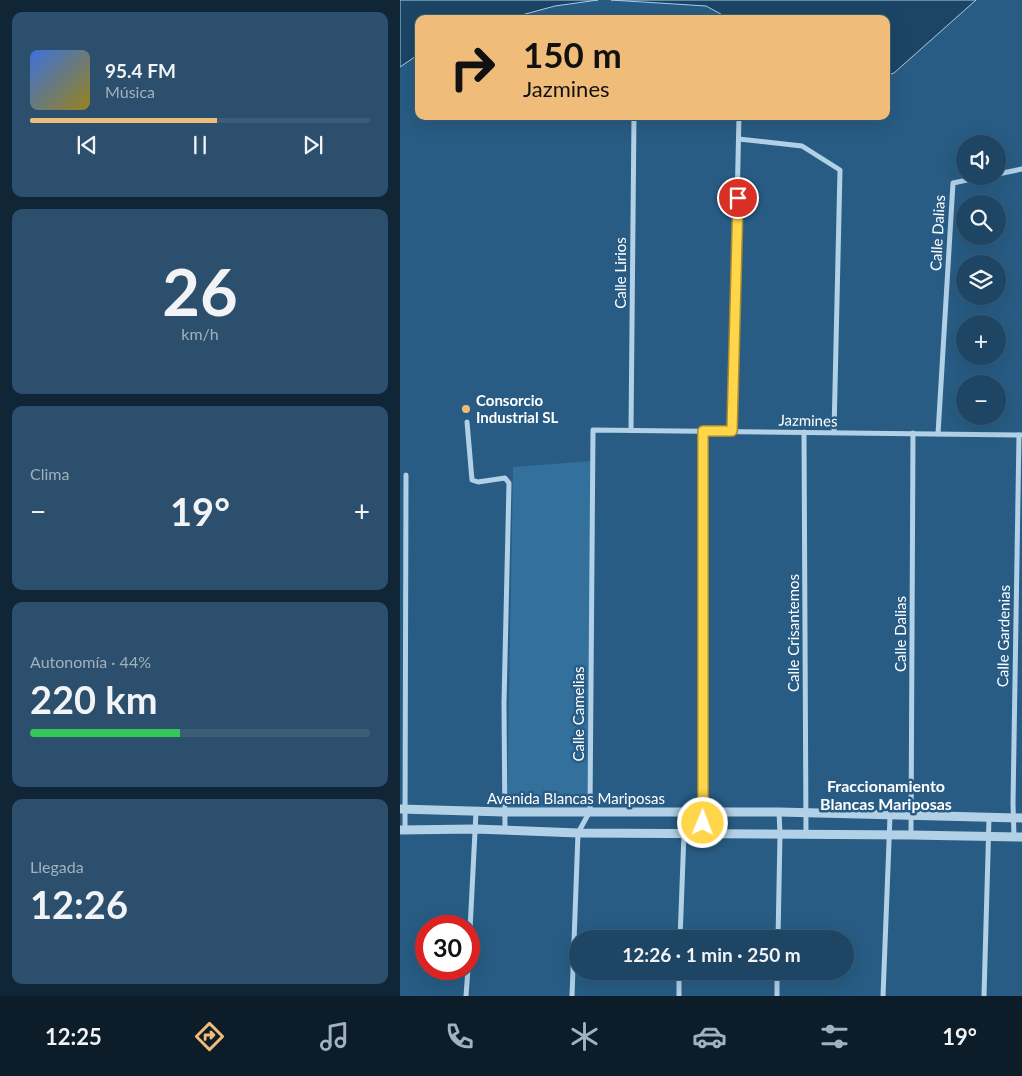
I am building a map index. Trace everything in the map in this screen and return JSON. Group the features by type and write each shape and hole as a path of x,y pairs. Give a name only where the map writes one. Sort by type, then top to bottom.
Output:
{"street":[{"name":"Calle Lirios","path":"631,430 634,120"},
{"path":"732,431 739,120"},
{"path":"739,140 802,146 840,170 834,432"},
{"path":"1006,172 1022,169"},
{"name":"Calle Dalias","path":"938,434 953,183 956,182"},
{"path":"467,422 470,476 472,480 478,482 505,478 509,483 504,703 505,830"},
{"name":"Jazmines","path":"593,430 1020,435"},
{"name":"Calle Camelias","path":"572,996 578,833 590,812 593,430"},
{"path":"702,834 704,812 703,431"},
{"name":"Calle Crisantemos","path":"804,432 806,834"},
{"name":"Calle Dalias","path":"911,835 914,433"},
{"name":"Calle Gardenias","path":"1018,837 1020,435"},
{"path":"402,830 406,475"},
{"name":"Avenida Blancas Mariposas","path":"402,809 476,812 779,812 912,817 1017,818"},
{"path":"680,930 686,811"},
{"path":"471,915 476,812"},
{"path":"778,930 779,812"},
{"path":"883,996 890,816"},
{"path":"984,996 990,818"},
{"name":"Avenida Blancas Mariposas","path":"402,830 475,829 578,833 1018,837"},
{"path":"466,996 467,980"},
{"path":"679,980 679,996"},
{"path":"777,980 777,996"}],"shaded area":[{"path":"400,0 598,0 555,6 522,15 415,15 415,57 400,67"},
{"path":"611,0 976,0 890,74 890,15 723,15 706,6"},
{"path":"593,461 590,811 507,812 513,467"}],"place":[{"name":"Consorcio Industrial SL","path":"466,409"}],"district":[{"name":"Fraccionamiento Blancas Mariposas","path":"886,794"}],"route":[{"path":"703,823 703,431 732,431 738,198"}]}
